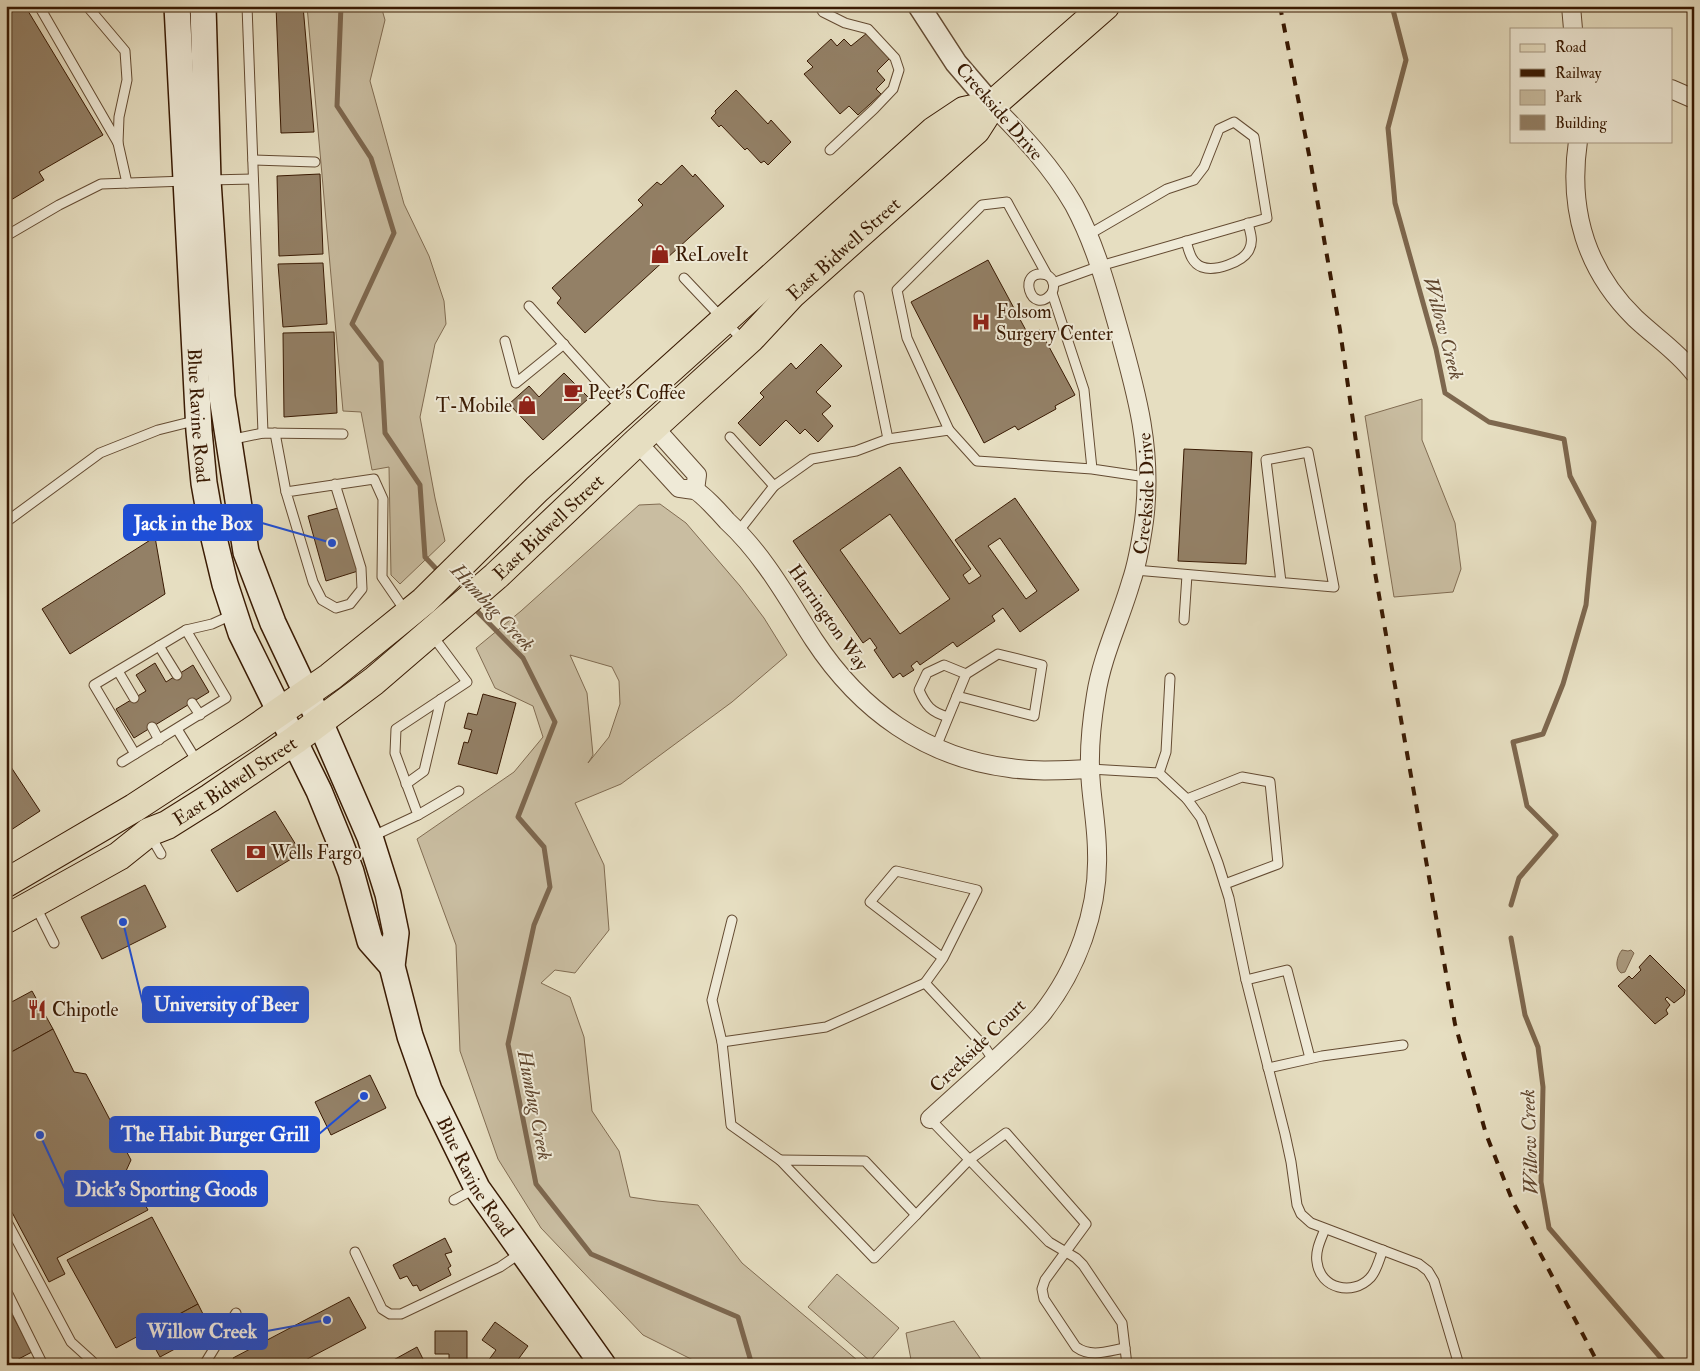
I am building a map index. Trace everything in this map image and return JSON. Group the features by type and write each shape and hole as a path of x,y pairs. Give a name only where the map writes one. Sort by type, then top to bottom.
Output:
{"main road":[{"name":"Blue Ravine Road","path":"176,6 222,397 246,552 273,623 320,722 370,837 388,894 396,933 392,966 410,1036 429,1090 477,1188 603,1365"},
{"path":"189,6 192,56 206,80"},
{"name":"Blue Ravine Road","path":"202,6 206,80 197,181 195,364 204,483 213,534 225,584 241,633 319,791 339,840 360,903 370,941 392,966"},
{"name":"East Bidwell Street","path":"6,919 119,856 155,843 166,825 210,798 295,740 374,681 490,582 646,434 750,339 792,294 976,130 992,105 1105,6"},
{"name":"East Bidwell Street","path":"6,883 128,812 200,766 330,677 416,608 537,489 624,412 730,327 743,326 760,287 934,131 964,111 992,105"},
{"path":"646,434 650,413 730,327"},
{"path":"195,364 206,380 209,418 220,436 229,440"},
{"path":"490,582 512,545 535,514 614,442 625,428 627,420 624,412"},
{"path":"34,903 28,894 30,884 82,852 109,832 128,812"}],"street":[{"name":"Creekside Drive","path":"918,6 956,63 992,105 1024,136 1053,173 1073,204 1100,266 1137,396 1146,458 1144,522 1135,570 1098,683 1091,728 1090,769"},
{"path":"1570,6 1573,28"},
{"path":"1672,89 1694,99"},
{"path":"1578,142 1575,187 1578,214 1585,240 1596,265 1618,300 1636,320 1675,352 1694,373"},
{"name":"Harrington Way","path":"646,434 679,488 696,490 755,550 777,580 815,641 851,686 869,705 893,724 924,742 960,758 986,765 1012,769 1090,769"},
{"name":"Creekside Court","path":"930,1120 1024,1034 1052,999 1070,969 1085,933 1093,898 1097,854 1090,769"}],"lane":[{"path":"39,6 118,143"},
{"path":"86,6 125,52 127,80 119,117 118,143 127,183"},
{"path":"247,6 263,433"},
{"path":"821,9 845,23 868,29 895,58 899,70 893,89 830,150"},
{"path":"1053,283 1100,266 1267,218 1254,137 1234,122 1219,129 1204,167 1194,180 1167,189 1088,235"},
{"path":"253,160 315,162"},
{"path":"6,236 59,205 101,184 253,179"},
{"path":"1092,469 1084,390 1052,293 1053,283 1007,202 982,205 897,290 907,338 949,430 978,461 1092,469 1146,477"},
{"path":"1186,241 1192,258 1202,267 1217,268 1228,265 1243,257 1250,249 1252,238 1248,223"},
{"path":"1047,275 1038,274 1031,278 1028,290 1033,297 1042,300 1052,293"},
{"path":"684,278 730,327"},
{"path":"860,296 888,439"},
{"path":"529,306 624,412"},
{"path":"505,341 516,383 564,344"},
{"path":"6,522 100,453 158,430 198,420"},
{"path":"738,532 774,486 812,459 856,451 888,439 949,430"},
{"path":"229,440 263,433 343,434"},
{"path":"275,433 286,492 313,582 322,600 336,608 350,604 362,589 361,568 335,484"},
{"path":"730,436 774,486"},
{"path":"1135,570 1334,587 1308,452 1266,460 1281,582"},
{"path":"286,492 374,479 383,499 382,577 416,608"},
{"path":"1184,620 1187,575"},
{"path":"135,754 94,685 186,630 212,624 235,613"},
{"path":"122,762 226,698 186,630"},
{"path":"418,815 395,753 396,728 467,682 434,630"},
{"path":"159,646 177,675"},
{"path":"936,747 966,674 998,654 1042,665 1034,716 957,696"},
{"path":"948,717 935,714 924,701 919,690 927,673 944,665 966,674"},
{"path":"118,671 134,698"},
{"path":"1159,773 1166,752 1170,678"},
{"path":"406,784 424,771 440,699"},
{"path":"192,702 200,715"},
{"path":"152,727 159,740"},
{"path":"177,729 200,766"},
{"path":"1090,769 1159,773 1188,799 1201,818 1225,884 1246,980 1291,1162 1297,1205 1301,1214 1311,1223 1419,1264 1428,1271 1434,1280 1459,1365"},
{"path":"1188,799 1242,777 1270,782 1278,864 1225,884"},
{"path":"370,837 418,815 459,791"},
{"path":"722,1042 826,1027 925,982 943,958 977,890 896,871 870,902 943,958"},
{"path":"34,903 54,943"},
{"path":"732,920 712,1000 722,1042 732,1125 780,1160 874,1258 969,1160 1006,1133 1086,1224 1045,1280 1042,1289 1044,1299 1076,1347 1081,1351 1097,1353 1125,1348"},
{"path":"1246,980 1287,970 1310,1058"},
{"path":"925,982 984,1046 994,1061"},
{"path":"1268,1068 1310,1058 1403,1046"},
{"path":"930,1120 1049,1242 1076,1258 1083,1265 1122,1323 1127,1365"},
{"path":"780,1160 864,1161 916,1215"},
{"path":"454,1200 477,1188"},
{"path":"6,1220 71,1342 94,1365"},
{"path":"1325,1229 1317,1252 1317,1263 1320,1273 1326,1281 1334,1286 1354,1288 1364,1284 1375,1271 1383,1250"},
{"path":"354,1252 382,1310 390,1314 402,1314 500,1267 523,1251"},
{"path":"6,1290 43,1365"},
{"path":"204,1365 236,1313"}],"green space":[{"path":"307,6 381,6 385,20 370,81 404,204 429,256 444,301 446,324 435,344 420,417 445,541 400,584 391,575 389,467 372,470 361,412 343,411"},
{"path":"1422,399 1422,440 1455,523 1461,569 1453,592 1394,597 1365,416"},
{"path":"660,504 686,523 740,586 764,618 787,655 732,702 621,784 575,803 604,865 609,930 575,973 555,970 541,983 570,997 584,1037 592,1111 619,1151 630,1197 698,1205 742,1263 863,1365 703,1365 643,1335 541,1228 498,1159 460,1051 456,945 417,839 514,772 543,737 533,706 495,688 476,648 521,611 639,505","holes":["570,655 612,667 619,681 620,704 609,737 588,763 593,755 587,693"]},
{"path":"837,1274 899,1328 870,1361 808,1307"},
{"path":"954,1321 985,1365 912,1365 906,1333"}],"shaded area":[{"path":"1622,950 1631,950 1634,953 1625,972 1621,973 1617,962"}],"building":[{"path":"6,6 25,6 103,135 39,172 44,180 6,203"},
{"path":"276,6 303,6 314,132 281,133"},
{"path":"867,33 890,58 877,71 885,80 876,89 881,94 858,115 849,106 840,114 804,74 813,67 807,61 831,39 837,46 844,39 851,46"},
{"path":"736,90 768,124 771,120 791,142 768,165 764,161 761,163 747,148 745,150 721,125 719,127 711,118 716,113 715,111"},
{"path":"682,165 693,177 695,174 724,206 585,333 557,303 561,298 552,288 643,205 638,200 657,182 661,185"},
{"path":"320,174 323,254 279,256 277,176"},
{"path":"988,260 1029,336 1040,330 1075,395 1055,406 1056,409 1018,430 1015,426 984,443 911,302"},
{"path":"323,263 327,324 283,327 278,264"},
{"path":"334,332 337,413 284,417 283,333"},
{"path":"821,344 842,366 816,392 831,406 822,414 833,426 818,442 805,429 800,434 786,420 760,446 738,423 764,397 760,393 791,363 796,369"},
{"path":"564,373 589,398 543,440 509,404 529,386 539,397"},
{"path":"1184,449 1252,452 1246,564 1178,561"},
{"path":"900,467 971,569 963,575 969,584 981,576 955,540 1015,498 1079,590 1020,632 1003,608 992,616 995,621 957,647 953,642 920,665 917,661 911,666 914,670 903,677 900,673 893,678 874,650 877,648 870,638 863,643 793,541","holes":["890,514 950,599 900,634 840,550","1000,538 1037,591 1026,599 988,546"]},
{"path":"338,508 358,571 326,581 308,516"},
{"path":"155,537 165,594 70,654 42,609"},
{"path":"155,663 166,682 193,665 209,692 134,738 116,709 146,691 136,675"},
{"path":"483,694 516,703 497,774 458,764 464,742 468,743 472,730 464,728 468,713 477,715"},
{"path":"9,764 40,811 11,830 6,822 6,766"},
{"name":"Wells Fargo","path":"275,811 301,853 237,892 211,850"},
{"path":"145,885 166,927 102,959 81,917"},
{"path":"1650,955 1685,990 1684,995 1674,1003 1667,997 1665,999 1670,1005 1666,1010 1668,1014 1655,1024 1618,986 1629,976 1632,979 1641,970 1639,967"},
{"path":"32,991 53,1029 6,1055 6,1005"},
{"path":"53,1029 74,1072 86,1074 131,1160 126,1171 148,1210 57,1258 65,1274 49,1282 6,1201 6,1055"},
{"path":"370,1075 386,1108 331,1135 315,1102"},
{"path":"152,1217 198,1304 116,1348 67,1260"},
{"path":"445,1238 452,1252 445,1254 451,1266 448,1268 451,1275 420,1291 417,1285 413,1286 407,1276 400,1279 393,1265"},
{"path":"349,1297 366,1328 296,1365 237,1365 233,1358"},
{"path":"6,1303 32,1352 7,1365 6,1365"},
{"path":"198,1304 208,1324 182,1338 186,1343 160,1357 146,1332"},
{"path":"495,1322 528,1346 514,1365 485,1365 496,1350 482,1340"},
{"path":"435,1331 467,1331 467,1365 449,1365 449,1354 435,1354"},
{"path":"417,1347 426,1365 389,1365 388,1363"}],"waterway":[{"name":"Humbug Creek","path":"341,6 337,106 371,158 394,233 352,324 381,362 385,433 420,485 425,557 441,574"},
{"name":"Willow Creek","path":"1392,6 1406,60 1388,128 1395,203 1436,349 1445,393 1489,422 1564,439 1570,476 1594,522 1586,605 1563,684 1543,734 1513,742 1527,806 1556,835 1519,878 1511,905"},
{"name":"Humbug Creek","path":"473,607 523,658 555,722 518,817 544,847 550,887 534,925 508,1044 536,1184 591,1254 738,1317 752,1365"},
{"name":"Willow Creek","path":"1511,938 1525,1015 1538,1047 1543,1087 1541,1182 1549,1228 1667,1365"}],"railway":[{"path":"1280,6 1311,165 1340,330 1374,567 1455,1024 1486,1134 1513,1202 1599,1365"}],"place":[{"name":"ReLoveIt","path":"660,254"},
{"name":"Folsom Surgery Center","path":"981,322"},
{"name":"Peet's Coffee","path":"573,392"},
{"name":"T-Mobile","path":"527,405"},
{"name":"Jack in the Box","path":"332,543"},
{"name":"Wells Fargo","path":"256,852"},
{"name":"University of Beer","path":"123,922"},
{"name":"Chipotle","path":"37,1009"},
{"name":"The Habit Burger Grill","path":"364,1096"},
{"name":"Dick's Sporting Goods","path":"40,1135"},
{"name":"Willow Creek","path":"327,1320"}]}
